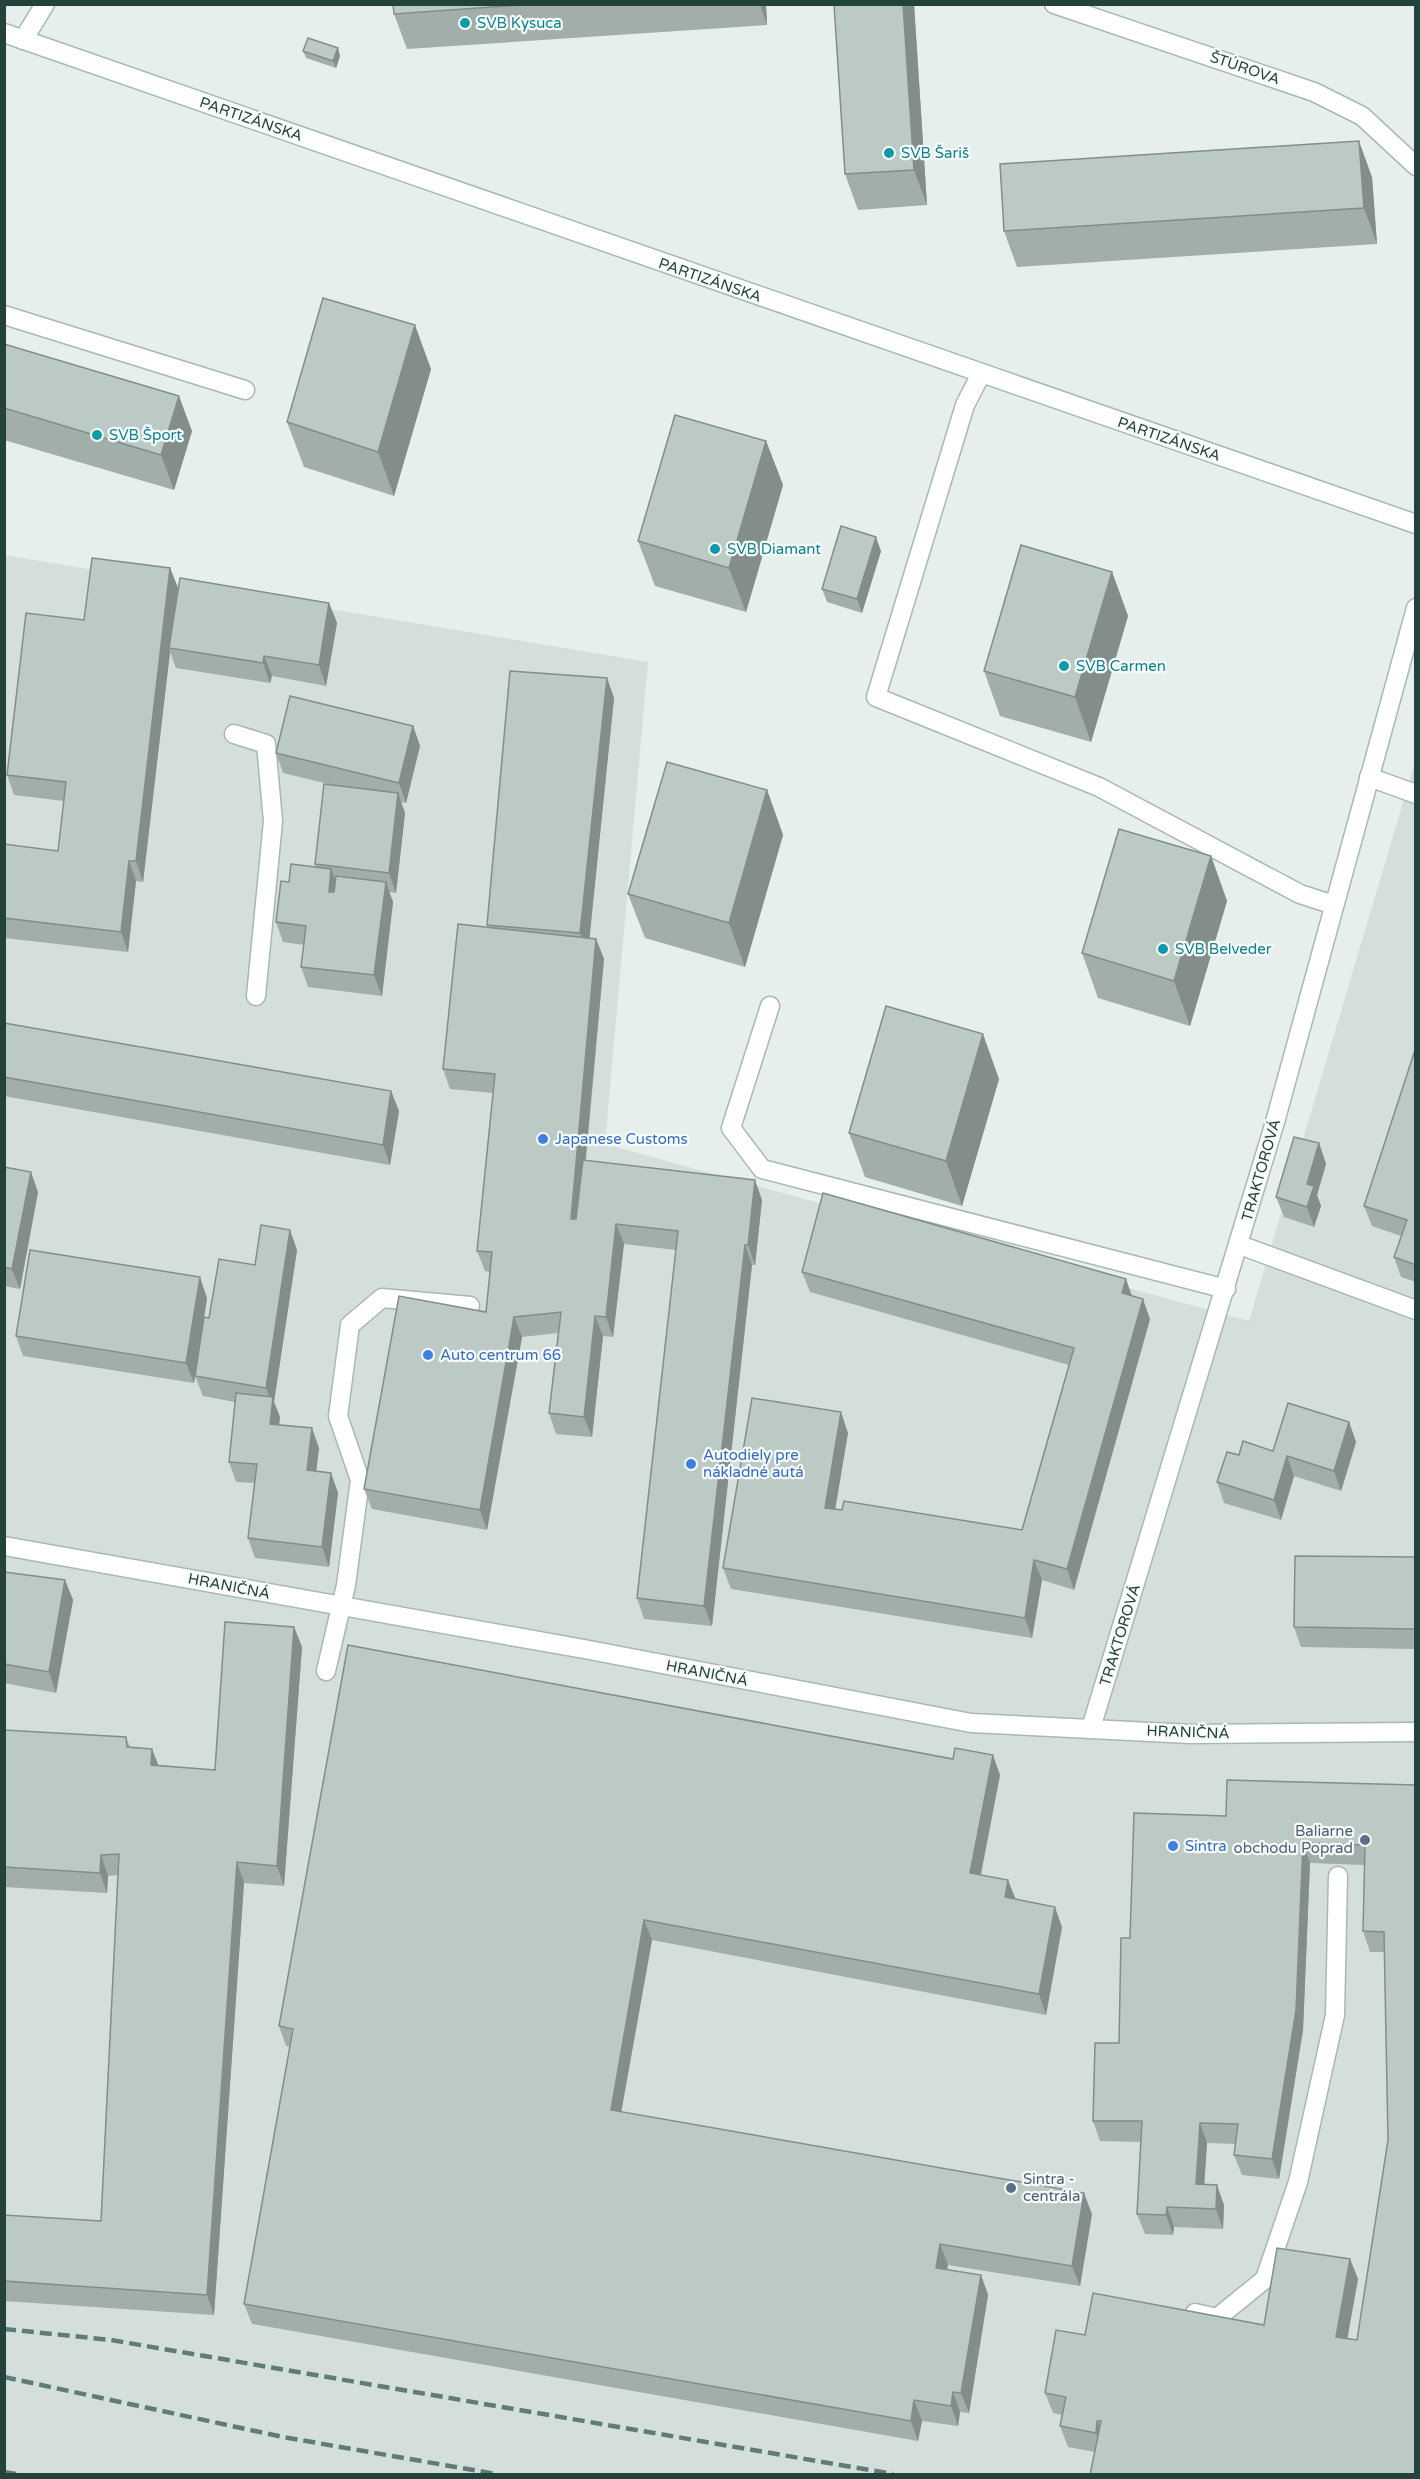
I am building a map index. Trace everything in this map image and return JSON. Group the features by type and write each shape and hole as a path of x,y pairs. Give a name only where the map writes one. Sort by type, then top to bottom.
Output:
{"street":[{"path":"23,40 45,4"},
{"name":"ŠTÚROVA","path":"1054,4 1314,92 1362,116 1416,166"},
{"name":"PARTIZÁNSKA","path":"4,33 1416,524"},
{"path":"4,315 245,390"},
{"path":"981,374 965,405 876,697 1099,787 1300,894 1334,905"},
{"name":"TRAKTOROVÁ","path":"1091,1728 1240,1245 1416,608"},
{"path":"234,734 266,744 273,821 256,996"},
{"path":"1369,777 1416,794"},
{"path":"770,1006 731,1128 762,1169 1226,1289"},
{"path":"1240,1245 1416,1310"},
{"path":"326,1671 341,1607 360,1480 338,1416 350,1325 382,1298 470,1306"},
{"name":"HRANIČNÁ","path":"4,1546 584,1649 970,1723 1190,1734 1416,1732"},
{"path":"1182,2311 1217,2318 1265,2279 1298,2182 1335,2015 1338,1876"}],"shaded area":[{"path":"4,555 648,662 605,1144 1249,1321 1415,762 1415,2474 5,2474"}],"building":[{"path":"393,4 533,4 394,14"},
{"path":"834,4 903,4 914,170 845,174"},
{"path":"308,38 338,48 333,61 303,51"},
{"path":"1359,141 1364,208 1004,231 1000,164"},
{"path":"323,298 415,325 378,452 287,422"},
{"path":"4,344 179,396 161,455 4,408"},
{"path":"675,415 766,441 729,568 638,541"},
{"path":"841,526 876,537 857,599 822,589"},
{"path":"1021,545 1112,572 1075,697 984,671"},
{"path":"92,558 170,568 136,861 129,861 121,932 4,918 4,844 58,851 66,782 7,775 26,613 84,620"},
{"path":"180,578 329,603 319,665 264,656 263,663 169,648"},
{"path":"510,671 607,678 580,933 487,925"},
{"path":"290,696 413,726 399,783 276,753"},
{"path":"667,762 767,790 729,923 628,894"},
{"path":"324,784 398,793 389,873 315,864"},
{"path":"1119,829 1211,856 1174,981 1082,953"},
{"path":"291,864 331,869 329,892 334,892 336,876 386,882 374,975 301,967 306,926 276,922 281,881 289,882"},
{"path":"458,924 596,939 571,1219 576,1219 583,1160 755,1180 748,1245 745,1245 704,1606 637,1598 678,1231 616,1224 606,1317 595,1316 584,1417 549,1413 561,1312 514,1317 480,1510 364,1489 399,1296 486,1312 492,1252 477,1251 495,1074 443,1069"},
{"path":"886,1006 983,1034 946,1161 849,1133"},
{"path":"4,1023 391,1091 383,1145 4,1077"},
{"path":"1416,1047 1416,1265 1394,1257 1407,1220 1364,1206"},
{"path":"1294,1137 1319,1143 1307,1184 1314,1186 1307,1207 1276,1197"},
{"path":"4,1167 31,1172 12,1269 4,1267"},
{"path":"823,1193 1126,1279 1122,1293 1143,1299 1067,1569 1034,1560 1025,1618 723,1568 752,1398 841,1412 825,1508 842,1510 844,1501 1022,1530 1074,1348 802,1272"},
{"path":"261,1225 290,1230 266,1388 195,1376 204,1317 209,1318 219,1259 255,1265"},
{"path":"30,1250 200,1277 186,1363 16,1336"},
{"path":"236,1393 273,1397 270,1424 312,1428 307,1470 331,1473 322,1547 248,1538 257,1464 229,1462"},
{"path":"1288,1403 1349,1422 1334,1471 1287,1456 1274,1500 1217,1482 1227,1452 1239,1455 1243,1441 1273,1451"},
{"path":"1295,1556 1416,1557 1416,1629 1294,1627"},
{"path":"4,1572 65,1580 49,1672 4,1664"},
{"path":"225,1622 294,1627 277,1866 237,1862 207,2295 4,2281 4,2215 101,2221 119,1854 101,1855 100,1873 4,1867 4,1730 126,1737 127,1747 152,1749 151,1765 215,1770"},
{"path":"348,1645 953,1759 955,1748 993,1755 970,1873 1008,1880 1005,1897 1055,1907 1039,1994 644,1920 611,2110 1084,2193 1072,2266 940,2244 936,2268 981,2275 961,2393 953,2392 951,2406 914,2400 911,2421 244,2304 293,2029 279,2026"},
{"path":"1227,1780 1416,1785 1416,2475 1090,2475 1101,2421 1097,2421 1096,2433 1060,2426 1066,2397 1045,2393 1056,2330 1085,2335 1093,2293 1264,2325 1277,2248 1350,2259 1336,2337 1357,2340 1388,2140 1384,1932 1363,1931 1365,1845 1303,1843 1296,2010 1272,2159 1234,2155 1238,2124 1200,2123 1196,2184 1217,2185 1216,2209 1167,2207 1166,2215 1137,2214 1142,2121 1093,2121 1095,2043 1119,2043 1121,1938 1130,1938 1134,1813 1226,1816"}],"railway":[{"path":"4,2329 111,2340 893,2474"},
{"path":"4,2377 283,2437 496,2474"},
{"path":"4,2472 16,2474"}],"place":[{"name":"SVB Kysuca","path":"465,23"},
{"name":"SVB Šariš","path":"889,153"},
{"name":"SVB Šport","path":"97,435"},
{"name":"SVB Diamant","path":"715,549"},
{"name":"SVB Carmen","path":"1064,666"},
{"name":"SVB Belveder","path":"1163,949"},
{"name":"Japanese Customs","path":"543,1139"},
{"name":"Auto centrum 66","path":"428,1355"},
{"name":"Autodiely pre nákladné autá","path":"691,1464"},
{"name":"Baliarne obchodu Poprad","path":"1365,1840"},
{"name":"Sintra","path":"1173,1846"},
{"name":"Sintra - centrála","path":"1011,2188"}]}
